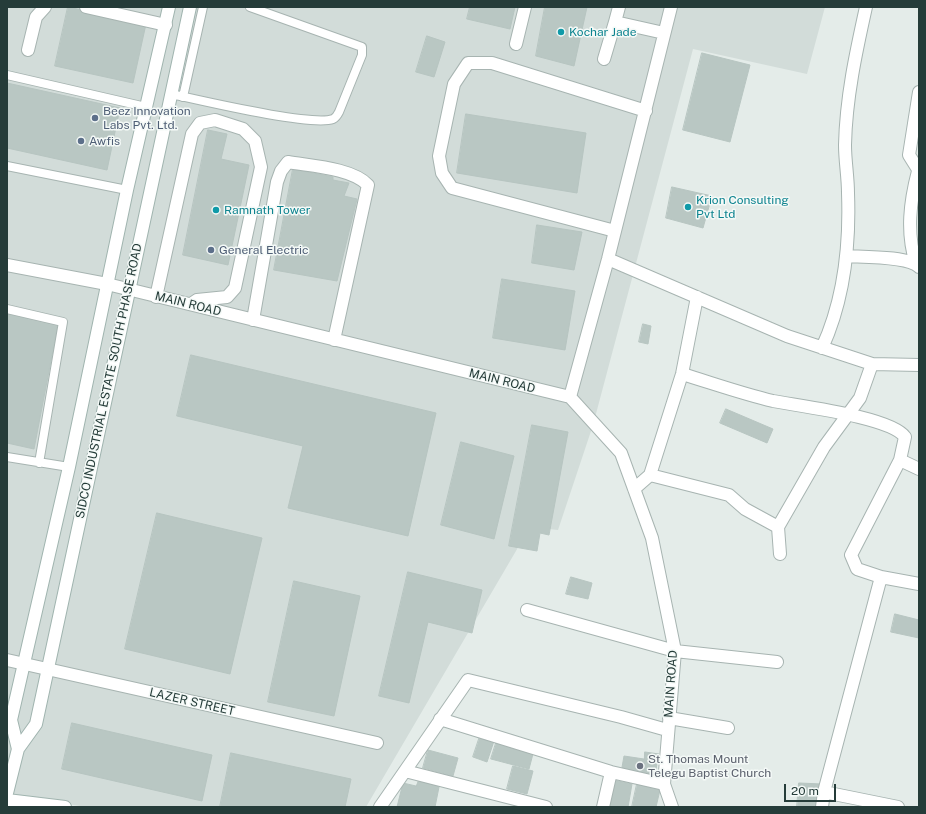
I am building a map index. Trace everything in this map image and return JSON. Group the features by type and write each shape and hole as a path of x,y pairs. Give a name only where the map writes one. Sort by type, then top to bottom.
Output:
{"street":[{"path":"28,50 36,17 45,7"},
{"path":"86,7 166,25"},
{"name":"SIDCO INDUSTRIAL ESTATE SOUTH PHASE ROAD","path":"18,749 11,720 69,467 127,190 170,7"},
{"name":"SIDCO INDUSTRIAL ESTATE SOUTH PHASE ROAD","path":"7,792 18,749 36,724 190,7"},
{"path":"516,44 525,7"},
{"path":"604,59 619,7"},
{"path":"570,398 608,260 671,7"},
{"path":"822,348 833,323 846,256 848,193 845,146 848,105 855,54 866,7"},
{"path":"615,22 664,33"},
{"path":"615,231 452,188 442,173 439,156 454,84 468,64 492,63 646,111"},
{"path":"917,266 911,249 910,217 918,171 909,154 919,92"},
{"path":"156,297 192,134 200,124 215,120 243,129 255,141 261,167 235,288 227,296 197,300 189,304"},
{"path":"253,320 277,182 281,171 288,162 353,174 368,185 334,340"},
{"path":"846,256 885,258 917,266"},
{"path":"608,260 787,336 822,348 872,364 919,365"},
{"name":"MAIN ROAD","path":"7,265 107,284 570,398 621,453 652,538 675,651 664,784 672,807"},
{"path":"634,489 650,475 682,374 697,297"},
{"path":"780,554 778,527 824,447 849,415 860,398 872,364"},
{"path":"682,374 774,401 849,415 886,425 902,433 905,439 900,460 851,555 857,569 881,578 919,584"},
{"path":"900,460 919,469"},
{"path":"650,475 729,495 745,509 778,527"},
{"path":"822,807 824,792 881,578"},
{"path":"527,610 675,651 777,662"},
{"name":"LAZER STREET","path":"7,660 377,743"},
{"path":"380,807 468,680 621,717 668,724 728,728"},
{"path":"440,719 611,772 664,784"},
{"path":"404,771 546,807"},
{"path":"603,807 611,772"},
{"path":"824,792 898,807"},
{"path":"7,800 65,807"}],"lane":[{"path":"183,97 203,7"},
{"path":"171,94 291,118 320,120 334,118 339,112 362,55 362,47 250,7"},
{"path":"7,75 146,107"},
{"path":"7,166 127,190"},
{"path":"7,309 63,322 39,463"},
{"path":"7,457 69,467"}],"shaded area":[{"path":"7,7 825,7 807,74 693,49 593,425 558,530 530,527 366,807 86,807 7,794"}],"building":[{"path":"68,7 146,24 133,83 55,66"},
{"path":"470,7 515,7 510,29 467,19"},
{"name":"Kochar Jade","path":"545,7 587,7 574,66 536,56"},
{"path":"427,36 445,42 434,77 416,72"},
{"path":"702,53 750,65 730,142 683,130"},
{"path":"7,83 120,108 107,170 7,148"},
{"path":"466,114 586,133 577,193 457,173"},
{"name":"Ramnath Tower","path":"208,130 227,134 221,159 249,165 228,265 183,255"},
{"path":"293,169 333,177 333,180 349,183 344,196 357,199 337,281 274,270"},
{"name":"Krion Consulting Pvt Ltd","path":"672,187 712,196 703,228 666,218"},
{"path":"537,225 582,232 574,270 532,263"},
{"path":"502,279 575,291 565,350 493,338"},
{"path":"7,314 58,324 34,449 7,443"},
{"path":"643,324 651,326 648,344 639,342"},
{"path":"191,355 436,413 408,536 288,508 303,446 177,416"},
{"path":"726,409 773,429 767,443 720,423"},
{"path":"532,425 568,432 549,535 540,533 537,551 509,546"},
{"path":"461,442 514,456 494,539 441,525"},
{"path":"157,513 262,538 230,674 125,649"},
{"path":"408,572 482,590 472,633 428,622 409,703 379,696"},
{"path":"571,577 592,583 588,599 566,594"},
{"path":"294,581 360,596 334,716 268,702"},
{"path":"895,614 919,620 919,638 891,632"},
{"path":"72,723 212,755 202,801 62,769"},
{"path":"480,736 494,741 487,762 473,757"},
{"path":"497,740 534,750 529,769 491,759"},
{"path":"428,750 458,758 453,776 423,768"},
{"name":"St. Thomas Mount Telegu Baptist Church","path":"645,752 659,754 654,779 621,773 624,756 644,759"},
{"path":"231,753 351,779 345,807 220,807"},
{"path":"513,766 533,771 527,794 507,789"},
{"path":"419,780 439,787 435,807 397,807 403,783 416,786"},
{"path":"613,780 632,784 628,807 607,807"},
{"path":"799,783 822,784 820,807 797,807"},
{"path":"637,784 660,790 656,807 632,807"}],"place":[{"name":"Kochar Jade","path":"561,32"},
{"name":"Beez Innovation Labs Pvt. Ltd.","path":"95,118"},
{"name":"Awfis","path":"81,141"},
{"name":"Krion Consulting Pvt Ltd","path":"688,207"},
{"name":"Ramnath Tower","path":"216,210"},
{"name":"General Electric","path":"211,250"},
{"name":"St. Thomas Mount Telegu Baptist Church","path":"640,766"}]}
